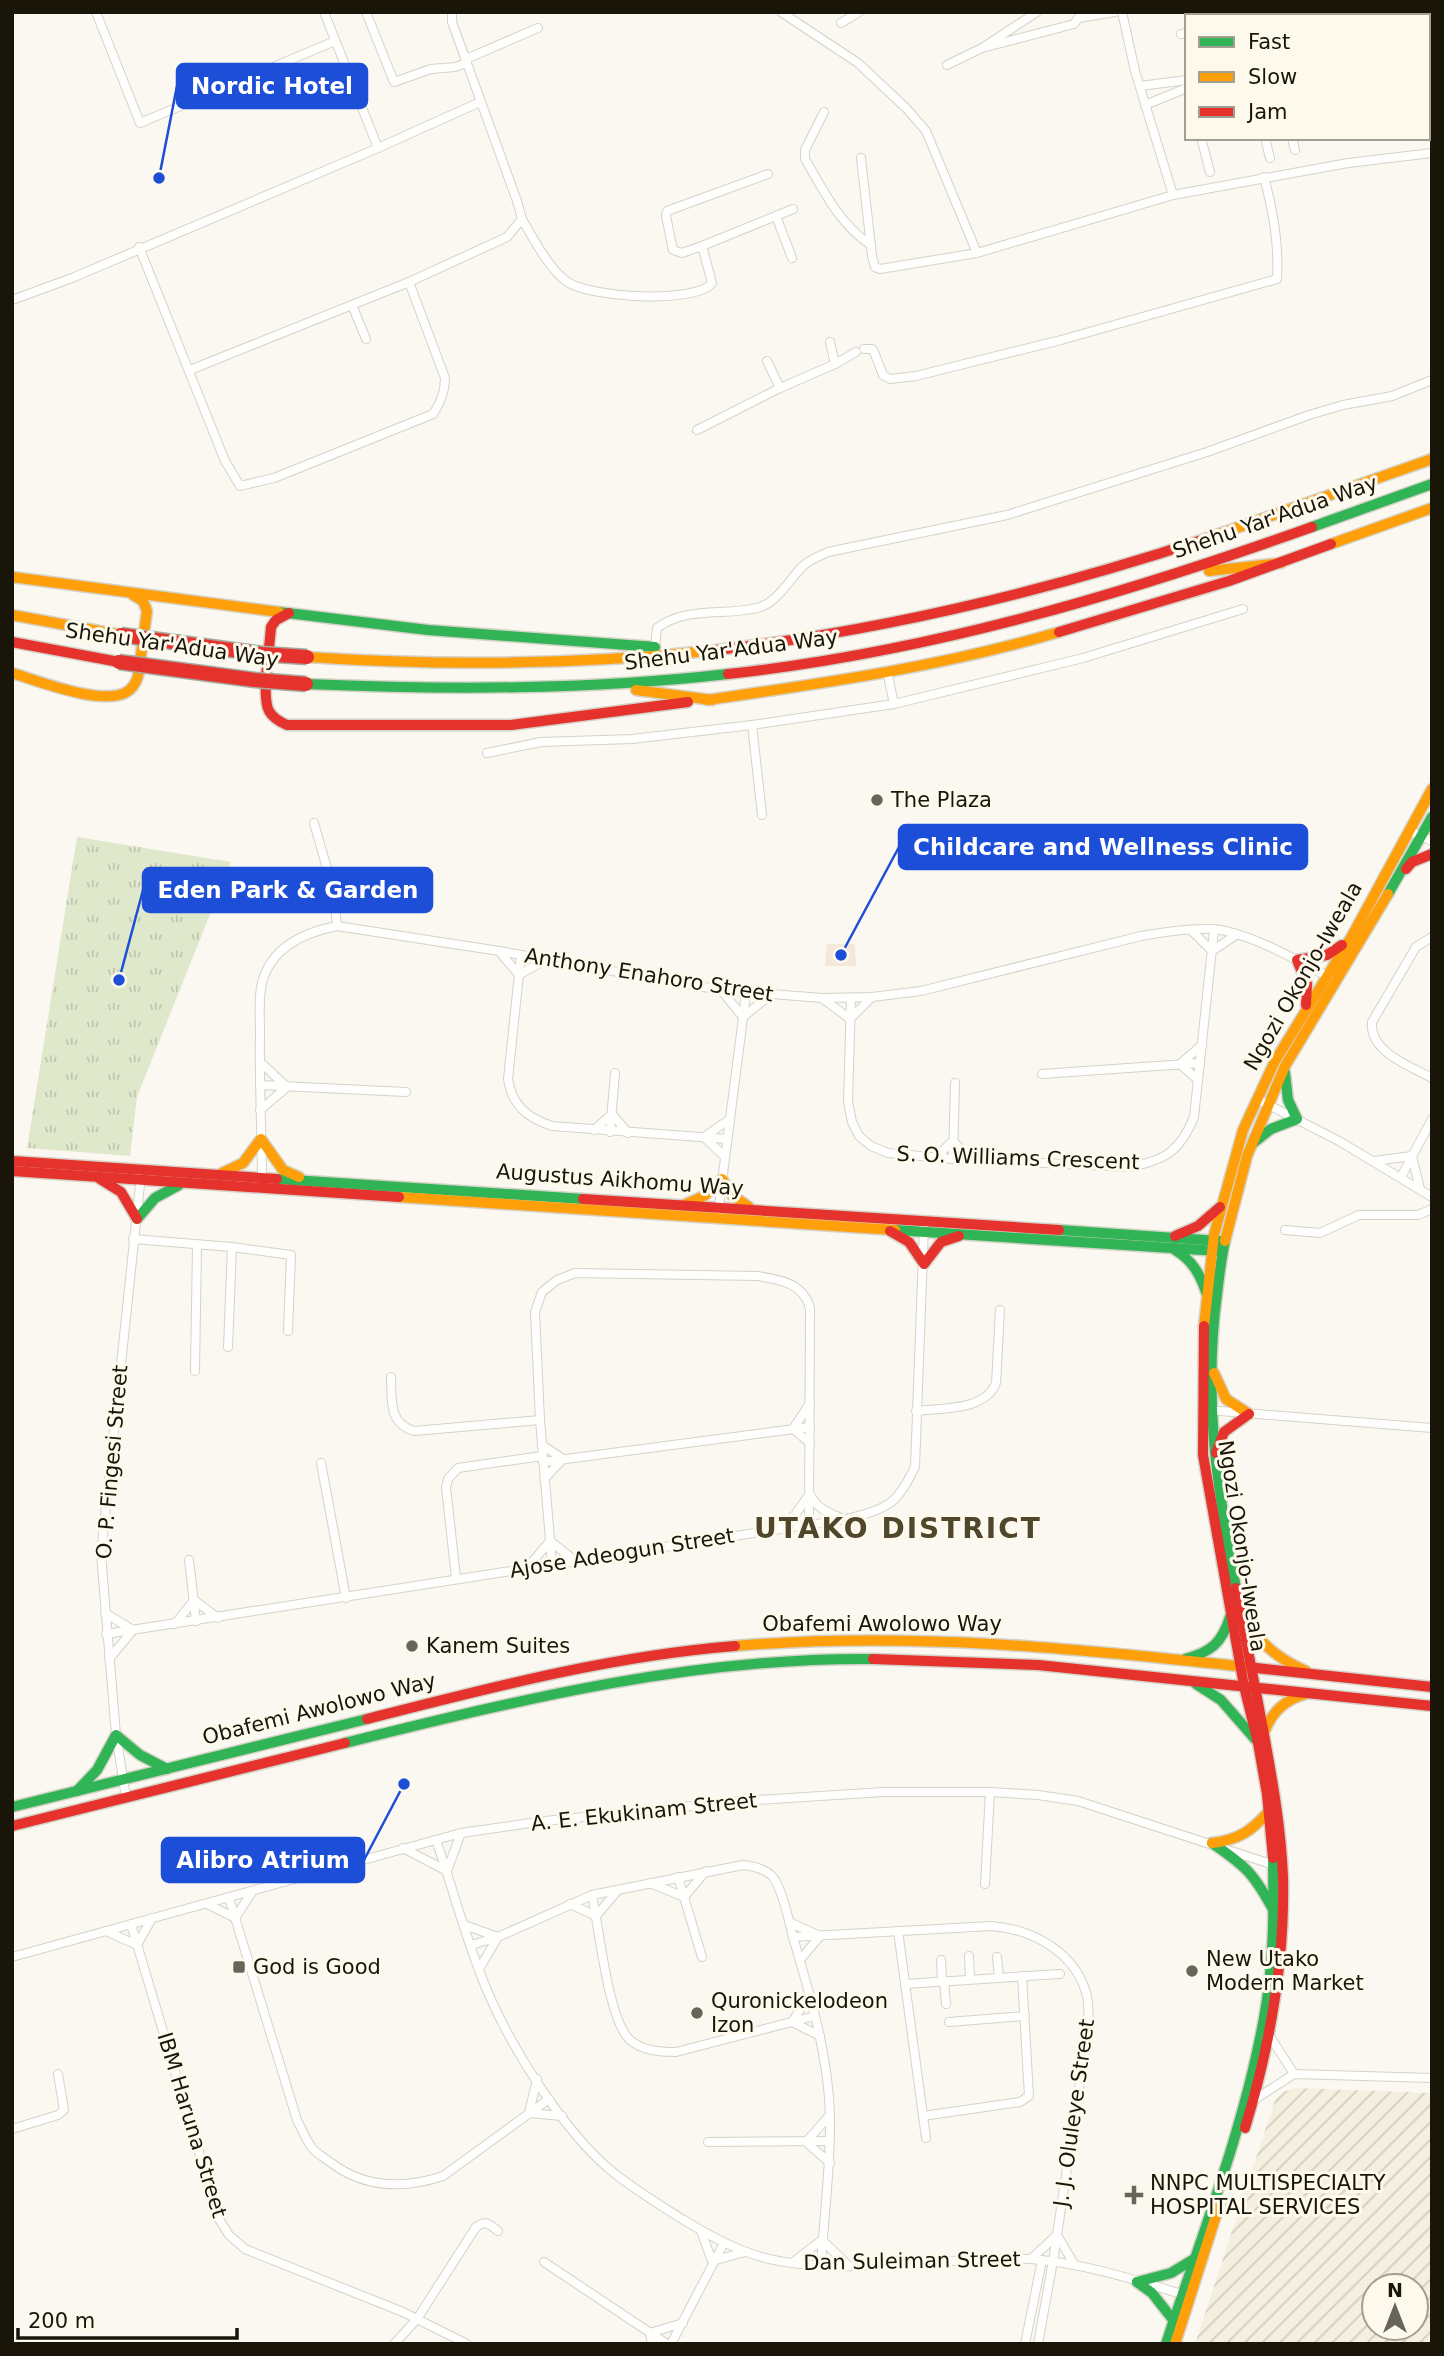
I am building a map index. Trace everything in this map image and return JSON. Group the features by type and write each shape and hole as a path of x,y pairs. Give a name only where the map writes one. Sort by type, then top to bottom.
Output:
{"main road":[{"name":"Shehu Yar'Adua Way","path":"12,615 121,635 262,654 393,663 575,662 723,650 875,624 1076,579 1206,538 1432,459"},
{"name":"Shehu Yar'Adua Way","path":"12,642 119,662 243,678 433,690 596,687 747,673 912,645 1041,615 1162,578 1432,484"},
{"path":"289,613 276,620 271,627 267,698 269,711 276,719 287,724 511,725 712,700 887,671 1019,644 1178,598 1281,564 1432,508"},
{"path":"1416,514 1432,517"},
{"path":"1162,578 1222,568 1281,564"},
{"path":"12,577 432,630 692,650 723,650"},
{"path":"12,673 92,694 116,695 130,690 137,681 147,611 143,601 131,594"},
{"path":"12,648 76,654"},
{"path":"596,687 712,700"},
{"name":"Ngozi Okonjo-Iweala","path":"1236,1611 1203,1455 1222,1205 1243,1130 1285,1066 1352,936 1421,836 1432,789"},
{"name":"Ngozi Okonjo-Iweala","path":"1175,2344 1195,2259 1242,2114 1259,2050 1269,1987 1281,1829 1249,1686 1206,1410 1207,1294 1218,1246 1252,1144 1275,1061 1305,1010 1331,978 1401,873 1432,817"},
{"path":"1401,873 1412,863 1432,854"},
{"path":"1305,1010 1307,984 1297,960 1329,954 1352,936"},
{"path":"1252,1144 1271,1129 1297,1119 1285,1088 1285,1066"},
{"path":"216,1175 243,1163 261,1139 283,1170 313,1182"},
{"name":"Augustus Aikhomu Way","path":"12,1161 141,1174 186,1183 262,1184 718,1213 882,1228 924,1226 965,1234 1169,1243"},
{"name":"Augustus Aikhomu Way","path":"12,1171 94,1177 141,1174 216,1175 262,1184 313,1182 680,1205 718,1213 758,1210 924,1226 1218,1246"},
{"path":"94,1177 121,1192 137,1219 148,1202 161,1191 186,1183"},
{"path":"680,1205 704,1196 722,1179 738,1201 758,1210"},
{"path":"1207,1294 1195,1266 1169,1243 1198,1226 1222,1205"},
{"path":"882,1228 909,1242 924,1264 942,1242 965,1234"},
{"path":"1210,1362 1226,1399 1249,1414 1224,1432 1214,1458"},
{"path":"1175,1661 1202,1655 1219,1644 1236,1611 1269,1649 1293,1666 1318,1676"},
{"name":"Obafemi Awolowo Way","path":"12,1808 531,1678 616,1662 745,1645 862,1641 964,1642 1432,1687"},
{"name":"Obafemi Awolowo Way","path":"12,1826 502,1704 607,1682 693,1670 801,1661 938,1659 1038,1665 1432,1706"},
{"path":"1190,1681 1221,1700 1261,1737 1276,1709 1294,1697 1308,1693"},
{"path":"76,1792 97,1770 116,1735 131,1752 167,1769"},
{"name":"Ngozi Okonjo-Iweala","path":"1166,2344 1174,2320 1187,2296 1255,2100 1281,1973 1278,1866 1261,1737"},
{"path":"1212,1843 1241,1838 1255,1829 1269,1811"},
{"path":"1212,1843 1243,1864 1259,1883 1274,1911"},
{"path":"1137,2282 1171,2273 1195,2259"},
{"path":"1137,2282 1152,2293 1174,2320"}],"street":[{"path":"96,12 140,123 335,41"},
{"path":"324,12 378,148"},
{"path":"366,12 394,82 431,69 455,67 538,28"},
{"path":"452,12 452,22 522,219 538,248 565,281 584,290 611,296 698,292 707,289 712,283 702,247"},
{"path":"781,12 858,63 906,108 926,131 977,253"},
{"path":"841,23 859,12"},
{"path":"947,65 982,48 1037,12"},
{"path":"982,48 1074,24 1077,15 1115,12"},
{"path":"1122,12 1140,86 1173,195"},
{"path":"1140,86 1185,83"},
{"path":"1146,105 1185,84"},
{"path":"12,300 72,278 480,102"},
{"path":"824,112 805,150 805,159 836,212 853,234 871,245"},
{"path":"1202,140 1210,172"},
{"path":"1266,140 1270,158"},
{"path":"1292,140 1295,150"},
{"path":"861,158 871,245 875,267 880,269 977,253 1173,195 1348,163 1432,153"},
{"path":"768,174 667,211 673,250 682,253 702,247 793,209"},
{"path":"697,430 860,351 872,349 879,369 890,379 916,376 1061,340 1277,279 1279,256 1274,217 1264,177"},
{"path":"776,216 792,258"},
{"path":"190,370 409,282 507,237 522,219"},
{"path":"139,247 225,461 240,486 274,478 433,414 445,390 445,377 409,282"},
{"path":"352,305 366,339"},
{"path":"830,342 835,364"},
{"path":"767,361 780,388"},
{"path":"655,647 657,628 668,620 681,615 758,608 776,597 806,563 828,552 1007,515 1207,452 1309,415 1343,405 1392,396 1432,380"},
{"path":"487,753 541,742 632,739 894,704 1083,658 1243,609"},
{"path":"887,671 894,704"},
{"path":"752,725 762,815"},
{"path":"314,823 334,894 337,926"},
{"name":"Anthony Enahoro Street","path":"262,1184 260,1062 263,978 281,951 294,940 315,930 337,926 721,990 822,998 872,997 921,991 1141,936 1191,930 1214,930 1236,935 1297,960 1331,978"},
{"path":"1191,930 1212,951 1236,935"},
{"name":"S. O. Williams Crescent","path":"850,998 848,1101 852,1122 859,1136 871,1146 888,1153 953,1159 1130,1167 1152,1163 1170,1153 1186,1138 1194,1117 1214,930"},
{"path":"1432,937 1416,947 1372,1022 1371,1030 1378,1044 1432,1078"},
{"path":"499,951 519,975"},
{"path":"521,955 508,1079 517,1105 537,1121 552,1126 727,1139"},
{"path":"519,975 545,960"},
{"path":"721,990 743,1017"},
{"path":"718,1213 746,993"},
{"path":"743,1017 769,995"},
{"path":"822,998 850,1019 872,997"},
{"path":"1181,1064 1202,1045"},
{"path":"260,1062 287,1087"},
{"path":"1042,1074 1200,1063"},
{"path":"1181,1064 1198,1080"},
{"path":"610,1132 615,1073"},
{"path":"953,1159 955,1083"},
{"path":"260,1086 406,1092"},
{"path":"260,1110 287,1087"},
{"path":"1262,1101 1374,1161 1432,1197"},
{"path":"594,1130 611,1114"},
{"path":"611,1114 628,1133"},
{"path":"704,1138 730,1119"},
{"path":"1401,1177 1432,1119"},
{"path":"704,1138 725,1157"},
{"path":"936,1157 953,1141"},
{"path":"953,1141 970,1159"},
{"path":"1374,1161 1412,1156"},
{"path":"1412,1156 1420,1189"},
{"name":"O. P. Fingesi Street","path":"127,1797 116,1735 101,1554 141,1174"},
{"path":"1284,1230 1320,1233 1359,1215 1418,1215 1432,1209"},
{"name":"Ajose Adeogun Street","path":"106,1634 774,1530 872,1512 892,1502 915,1467 924,1226"},
{"path":"133,1240 232,1247 291,1255 288,1331"},
{"path":"195,1371 197,1245"},
{"path":"228,1347 232,1247"},
{"path":"552,1564 541,1445 535,1312 542,1292 557,1280 575,1273 758,1276 796,1286 807,1299 810,1308 809,1524"},
{"path":"916,1411 969,1404 987,1397 993,1391 996,1382 1000,1310"},
{"path":"391,1377 393,1415 402,1425 414,1431 540,1420"},
{"path":"793,1429 810,1403"},
{"path":"1206,1410 1432,1428"},
{"path":"456,1578 446,1486 448,1479 458,1468 563,1459 810,1427"},
{"path":"793,1429 810,1443"},
{"path":"541,1445 563,1459"},
{"path":"544,1479 563,1459"},
{"path":"321,1463 346,1598"},
{"path":"810,1494 815,1505 841,1518"},
{"path":"774,1530 795,1515 810,1494"},
{"path":"550,1541 575,1560"},
{"path":"528,1567 550,1541"},
{"path":"188,1560 196,1621"},
{"path":"194,1600 218,1618"},
{"path":"175,1624 194,1600"},
{"path":"105,1613 133,1630 109,1659"},
{"name":"A. E. Ekukinam Street","path":"12,1958 461,1833 545,1821 741,1801 883,1792 1038,1794 1078,1801 1278,1866"},
{"path":"985,1884 990,1792"},
{"path":"403,1848 447,1871 461,1833"},
{"name":"Dan Suleiman Street","path":"436,1840 479,1969 496,2010 549,2099 610,2169 652,2200 701,2230 745,2252 792,2263 849,2266 1031,2259 1074,2264 1187,2296"},
{"path":"471,1945 498,1937 592,1895 706,1871 743,1866 762,1869 775,1881 789,1922 810,1995 827,2072 830,2163 821,2265"},
{"path":"684,1897 706,1871"},
{"path":"678,1877 702,1957"},
{"path":"650,1883 684,1897"},
{"path":"596,1916 618,1890"},
{"path":"235,1918 252,1892"},
{"path":"592,1895 614,2010 621,2029 642,2047 657,2052 676,2052 815,2016"},
{"path":"229,1898 297,2120 312,2148 335,2166 359,2179 380,2184 422,2183 443,2175 549,2099"},
{"path":"207,1904 235,1918"},
{"path":"570,1904 596,1916"},
{"path":"106,1931 137,1945 152,1918"},
{"path":"789,1922 820,1936 800,1960"},
{"name":"IBM Haruna Street","path":"131,1924 219,2219 229,2235 245,2249 417,2319 467,2344"},
{"path":"464,1925 498,1937"},
{"name":"J. J. Oluleye Street","path":"793,1937 1008,1927 1039,1937 1059,1952 1081,1980 1087,1997 1089,2024 1058,2235 1038,2344"},
{"path":"898,1931 926,2138"},
{"path":"479,1969 498,1937"},
{"path":"969,1956 970,1979"},
{"path":"997,1956 999,1978"},
{"path":"941,1960 946,2004"},
{"path":"905,1984 1060,1973"},
{"path":"923,2116 1020,2102 1029,2096 1023,1976"},
{"path":"792,2022 810,1995"},
{"path":"949,2022 1025,2016"},
{"path":"792,2022 820,2036"},
{"path":"1269,2035 1294,2074"},
{"path":"12,2129 58,2115 64,2110 58,2074"},
{"path":"1255,2100 1294,2074 1432,2078"},
{"path":"529,2113 537,2079"},
{"path":"529,2113 562,2116"},
{"path":"806,2142 830,2115"},
{"path":"708,2142 829,2141"},
{"path":"806,2142 830,2163"},
{"path":"394,2344 417,2319 476,2227 487,2222 498,2231"},
{"path":"701,2230 712,2262"},
{"path":"1031,2259 1058,2235 1074,2264"},
{"path":"792,2263 822,2240"},
{"path":"822,2240 849,2266"},
{"path":"544,2262 669,2344 683,2323 724,2243"},
{"path":"712,2262 745,2252"},
{"path":"1025,2344 1042,2260"},
{"path":"650,2333 683,2323"},
{"path":"650,2333 652,2344"}],"shaded area":[{"path":"827,944 855,944 856,966 825,966"},
{"path":"1295,2088 1432,2093 1432,2344 1195,2344 1275,2100 1283,2092"}],"green space":[{"path":"77,837 231,862 137,1097 130,1156 27,1148"}],"traffic: fast":[{"path":"1312,527 1432,484"},
{"path":"279,612 428,630 655,647"},
{"path":"306,684 412,687 570,686 728,674"},
{"path":"1388,894 1432,817"},
{"path":"1253,1143 1271,1129 1297,1119 1288,1100 1285,1073"},
{"path":"277,1179 583,1199"},
{"path":"137,1219 155,1198 179,1185"},
{"path":"895,1230 1218,1251"},
{"path":"1059,1230 1219,1241"},
{"path":"1225,1241 1213,1332 1212,1406 1218,1478 1236,1588"},
{"path":"1175,1250 1195,1268 1206,1292"},
{"path":"1185,1659 1214,1645 1223,1634 1230,1617"},
{"path":"345,1743 475,1711 672,1673 805,1660 873,1659"},
{"path":"1196,1684 1221,1700 1255,1739"},
{"path":"12,1807 367,1719"},
{"path":"77,1791 97,1770 116,1735 140,1755 167,1769"},
{"path":"1212,1843 1248,1872 1274,1911"},
{"path":"1166,2344 1221,2182 1255,2059 1272,1958 1273,1858"},
{"path":"1137,2282 1171,2273 1194,2259"},
{"path":"1137,2282 1152,2293 1174,2321"}],"traffic: slow":[{"path":"1205,539 1432,459"},
{"path":"1331,544 1432,508"},
{"path":"1209,571 1281,563"},
{"path":"12,577 279,612"},
{"path":"12,673 85,694 114,696 125,693 134,686 138,676 147,611 143,601 133,595"},
{"path":"12,615 121,635"},
{"path":"707,700 929,664 1059,632"},
{"path":"307,657 508,663 708,651"},
{"path":"636,690 712,700"},
{"path":"1204,1326 1214,1235 1243,1130 1275,1061 1352,936 1432,789"},
{"path":"1225,1241 1247,1156 1285,1066 1388,894"},
{"path":"222,1173 243,1163 261,1139 283,1170 299,1177"},
{"path":"686,1204 704,1196 722,1179 732,1195 749,1207"},
{"path":"399,1197 895,1230"},
{"path":"1214,1373 1226,1399 1249,1414"},
{"path":"1246,1619 1257,1636 1271,1650 1306,1671"},
{"path":"735,1646 865,1640 931,1641 1126,1654 1256,1668"},
{"path":"1265,1730 1280,1707 1305,1694"},
{"path":"1212,1843 1229,1840 1244,1833 1269,1811"},
{"path":"1175,2344 1220,2203"}],"traffic: jam":[{"path":"728,674 877,651 1024,618 1169,576 1312,527"},
{"path":"708,651 834,633 960,608 1083,576 1205,539"},
{"path":"1059,632 1229,581 1331,544"},
{"path":"289,613 276,620 271,627 266,683 269,711 277,720 287,725 511,725 688,702"},
{"path":"121,635 262,654 307,657"},
{"path":"12,642 119,662"},
{"path":"119,662 306,684"},
{"path":"1406,869 1412,862 1432,854"},
{"path":"1306,1005 1307,984 1297,960 1327,955 1342,945"},
{"path":"12,1161 277,1179"},
{"path":"12,1171 399,1197"},
{"path":"100,1179 121,1192 137,1219"},
{"path":"583,1199 1059,1230"},
{"path":"1175,1236 1198,1226 1220,1207"},
{"path":"890,1231 909,1242 924,1264 941,1242 959,1236"},
{"path":"1204,1326 1203,1455 1244,1686 1267,1794 1273,1858"},
{"path":"1216,1453 1224,1432 1249,1414"},
{"path":"1236,1588 1273,1784 1283,1877 1281,1941 1274,2004 1262,2066 1245,2128"},
{"path":"367,1719 596,1665 735,1646"},
{"path":"873,1659 1038,1665 1432,1706"},
{"path":"1256,1668 1432,1687"},
{"path":"12,1826 345,1743"}],"place":[{"name":"Nordic Hotel","path":"159,178"},
{"name":"The Plaza","path":"877,800"},
{"name":"Childcare and Wellness Clinic","path":"841,955"},
{"name":"Eden Park & Garden","path":"119,980"},
{"name":"Kanem Suites","path":"412,1646"},
{"name":"Alibro Atrium","path":"404,1784"},
{"name":"God is Good","path":"239,1967"},
{"name":"New Utako Modern Market","path":"1192,1971"},
{"name":"Quronickelodeon Izon","path":"697,2013"},
{"name":"NNPC MULTISPECIALTY HOSPITAL SERVICES","path":"1134,2195"}],"district":[{"name":"UTAKO DISTRICT","path":"898,1528"}]}
